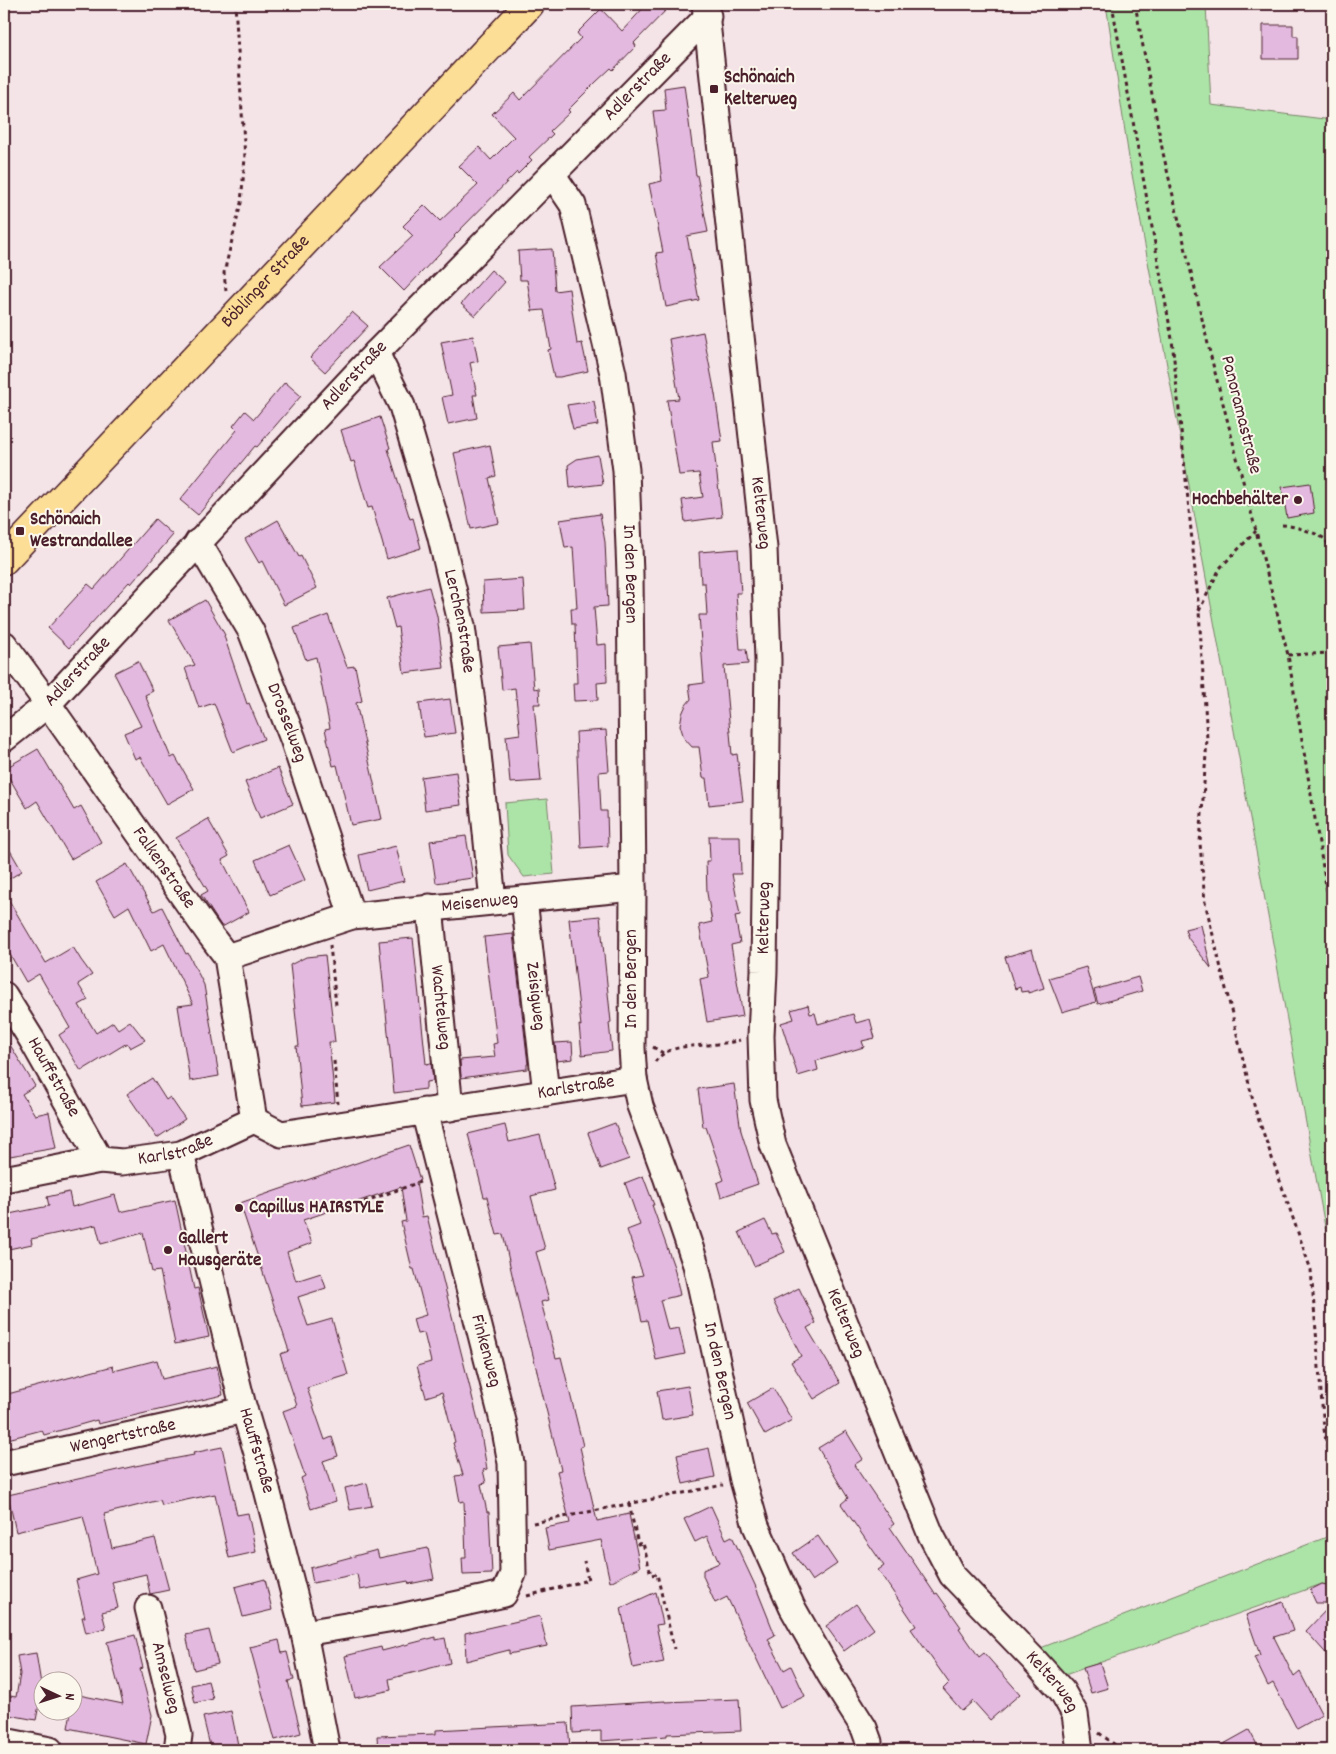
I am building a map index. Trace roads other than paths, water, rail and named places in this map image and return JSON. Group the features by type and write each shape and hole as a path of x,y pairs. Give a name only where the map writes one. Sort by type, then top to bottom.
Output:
{"main road":[{"name":"Böblinger Straße","path":"4,560 235,316 291,254 530,4"}],"street":[{"name":"Adlerstraße","path":"4,739 48,704 376,353 552,174 706,10"},
{"name":"Kelterweg","path":"706,10 764,548 768,660 764,971 761,1036 763,1100 773,1145 931,1535 952,1576 1062,1691 1075,1714 1080,1750"},
{"name":"In den Bergen","path":"552,174 573,205 613,373 626,470 630,574 633,888 632,1048 645,1074 640,1106 668,1179 696,1265 743,1480 756,1526 792,1607 831,1676 864,1728 869,1742 869,1750"},
{"name":"Lerchenstraße","path":"376,353 402,406 440,534 462,626 494,901"},
{"name":"Drosselweg","path":"198,542 251,632 293,739 352,916"},
{"name":"Falkenstraße","path":"4,644 210,936 227,957 254,1120"},
{"name":"Meisenweg","path":"227,957 352,916 633,888"},
{"name":"Zeisigweg","path":"524,899 546,1093"},
{"name":"Wachtelweg","path":"430,907 450,1108"},
{"name":"Hauffstraße","path":"4,995 32,1040 100,1160"},
{"name":"Karlstraße","path":"4,1179 100,1160 122,1162 180,1154 254,1120 282,1134 546,1093 645,1074"},
{"name":"Finkenweg","path":"304,1633 400,1617 504,1594 513,1574 511,1463 504,1425 424,1111"},
{"name":"Hauffstraße","path":"180,1154 244,1410 262,1470 304,1633 328,1750"},
{"name":"Wengertstraße","path":"4,1463 244,1410"},
{"name":"Amselweg","path":"148,1608 178,1735 177,1750"},
{"path":"4,1741 50,1750"}],"place":[{"name":"Schönaich Kelterweg","path":"714,89"},
{"name":"Hochbehälter","path":"1298,500"},
{"name":"Schönaich Westrandallee","path":"20,531"},
{"name":"Capillus HAIRSTYLE","path":"239,1208"},
{"name":"Gallert Hausgeräte","path":"168,1250"}]}
